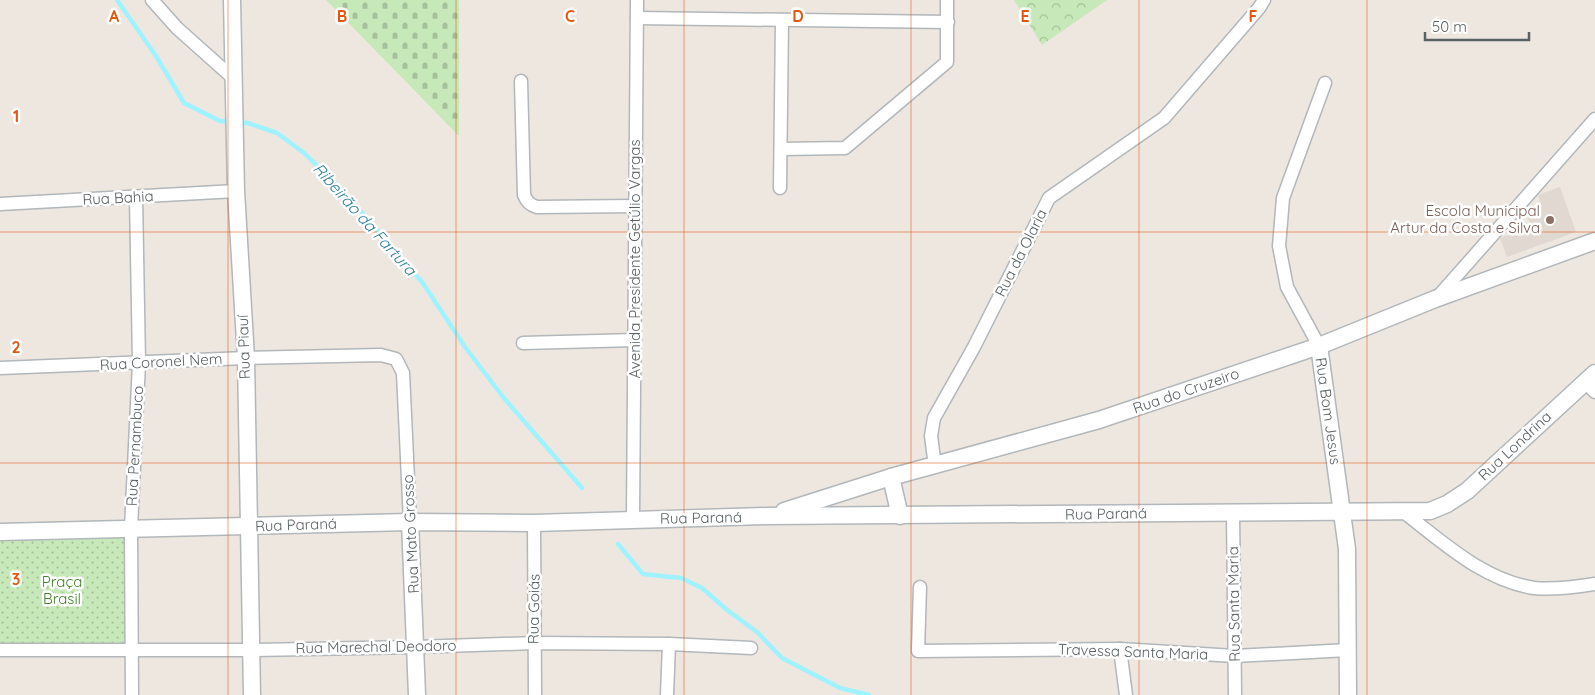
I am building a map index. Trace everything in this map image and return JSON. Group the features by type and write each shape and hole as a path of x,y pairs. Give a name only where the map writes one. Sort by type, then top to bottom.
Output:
{"street":[{"path":"152,0 177,28 233,78"},
{"name":"Rua Piauí","path":"232,0 236,191 246,358 252,695"},
{"name":"Avenida Presidente Getúlio Vargas","path":"634,519 637,0"},
{"path":"781,149 845,148 948,62 947,0"},
{"name":"Rua da Olaria","path":"935,466 930,436 934,418 974,347 1049,198 1164,118 1264,0"},
{"path":"637,18 948,22"},
{"path":"780,188 782,20"},
{"path":"521,81 524,195 531,205 537,207 635,206"},
{"name":"Rua Bom Jesus","path":"1326,83 1284,198 1278,246 1287,287 1319,346 1347,549 1348,695"},
{"path":"1436,299 1595,119"},
{"name":"Rua Bahia","path":"0,204 236,191"},
{"name":"Rua Pernambuco","path":"132,695 131,528 139,363 136,197"},
{"name":"Rua do Cruzeiro","path":"768,516 891,477 1099,420 1319,346 1436,299 1595,241"},
{"path":"524,343 635,340"},
{"name":"Rua Coronel Nem","path":"0,368 246,358 380,355 396,359 403,373"},
{"name":"Rua Mato Grosso","path":"403,373 418,695"},
{"name":"Rua Londrina","path":"1430,511 1447,504 1467,491 1592,383"},
{"path":"891,477 900,516"},
{"name":"Rua Paraná","path":"0,532 410,522 534,523 768,516 1343,510 1430,511"},
{"path":"1402,511 1479,568 1502,579 1534,588 1573,587 1595,584"},
{"name":"Rua Santa Maria","path":"1233,512 1235,695"},
{"name":"Rua Goiás","path":"534,523 535,695"},
{"name":"Travessa Santa Maria","path":"920,587 918,651 1120,649 1235,656 1348,650"},
{"name":"Rua Marechal Deodoro","path":"0,650 251,650 416,647 534,642 668,644 751,648"},
{"path":"667,695 668,644"},
{"path":"1120,649 1126,695"}],"shaded area":[{"name":"Escola Municipal Artur da Costa e Silva","path":"1560,187 1576,232 1507,257 1500,238 1531,227 1526,213 1542,207 1538,195"}],"green space":[{"path":"326,0 459,0 459,136"},
{"path":"1014,0 1107,0 1042,45"},
{"name":"Praça Brasil","path":"127,532 129,646 0,646 0,536"}],"waterway":[{"name":"Ribeirão da Fartura","path":"117,0 156,56 184,103 220,121 248,123 277,133 304,153 341,189 422,282 465,347 503,397 582,488"},
{"name":"Ribeirão da Fartura","path":"618,544 643,574 681,578 702,588 727,610 757,632 782,658 840,688 869,695"}],"place":[{"name":"Escola Municipal Artur da Costa e Silva","path":"1550,220"}]}
